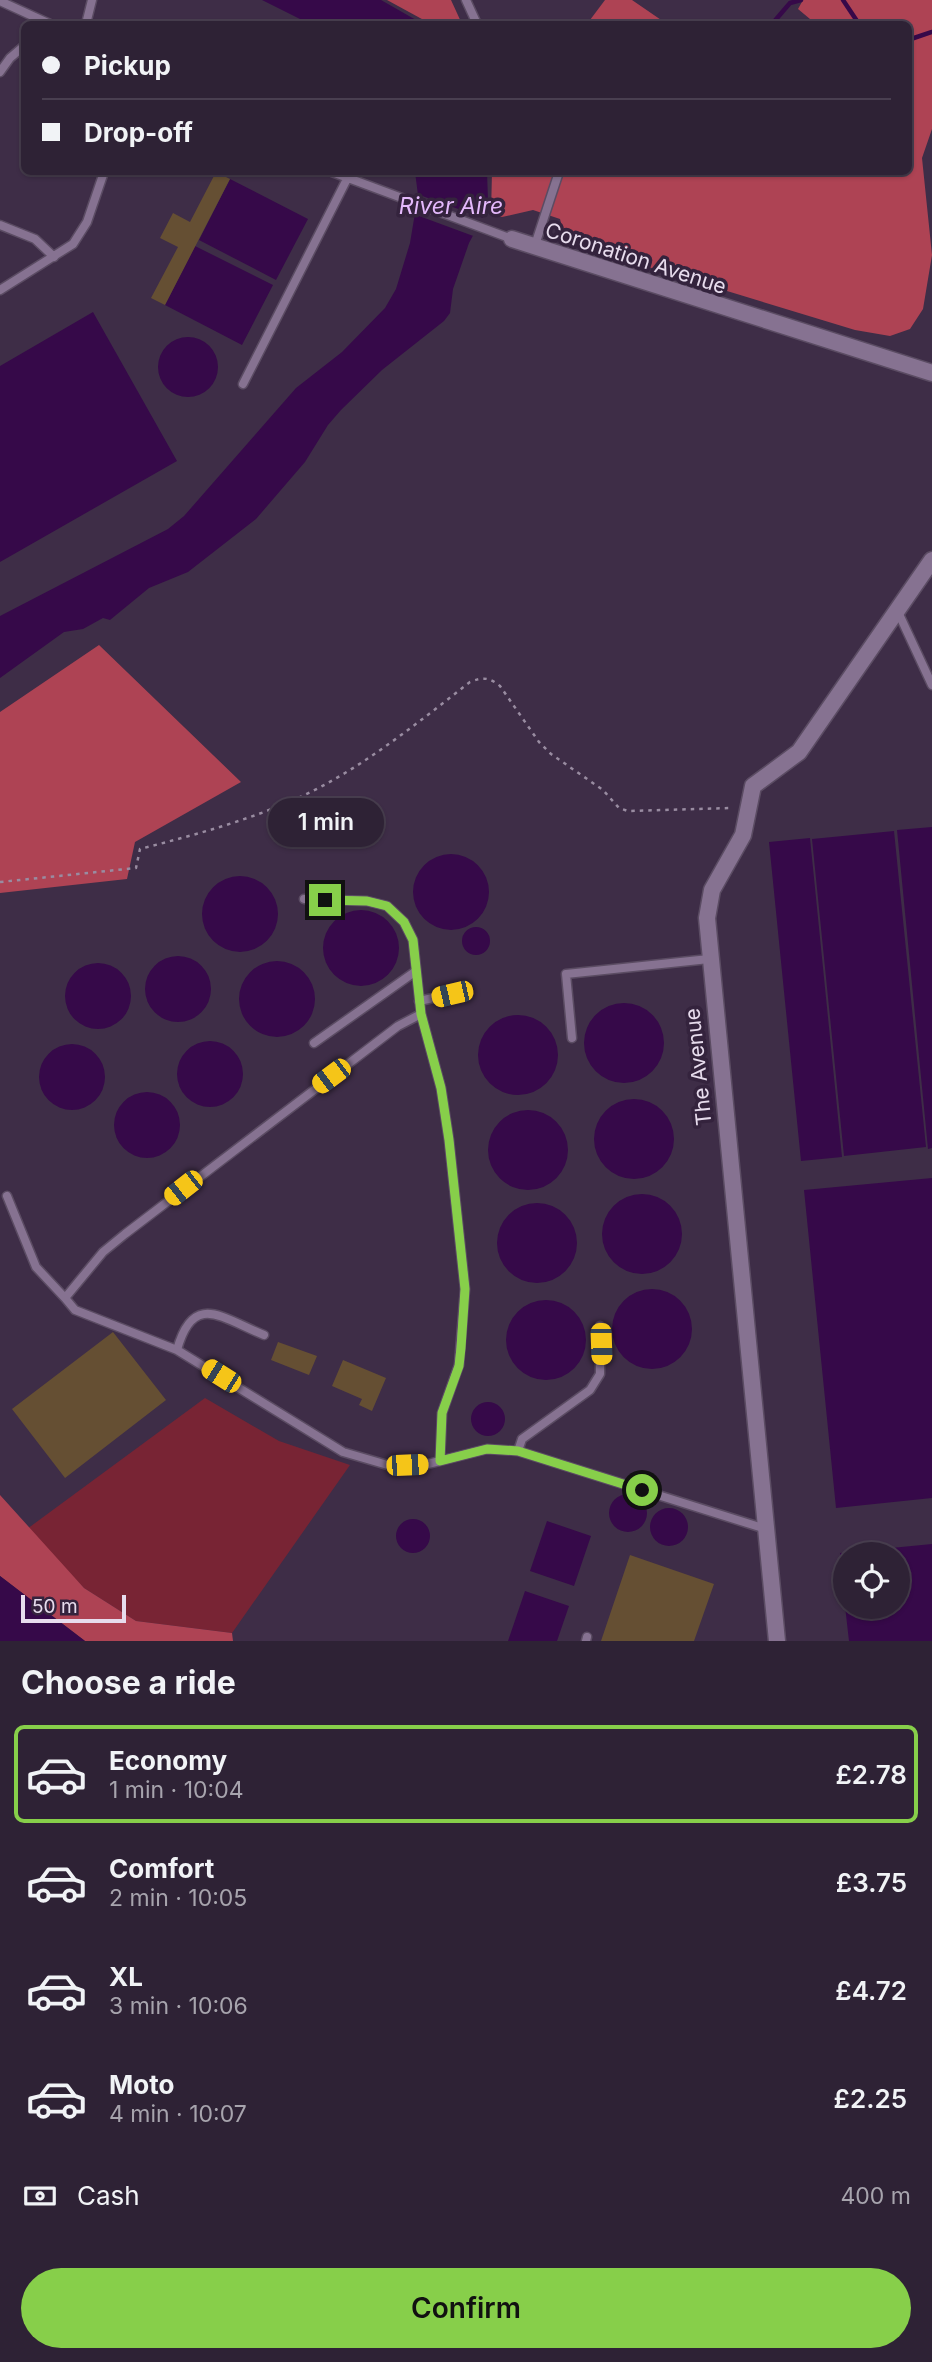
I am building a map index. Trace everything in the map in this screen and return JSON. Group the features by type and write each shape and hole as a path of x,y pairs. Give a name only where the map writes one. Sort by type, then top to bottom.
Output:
{"street":[{"name":"Coronation Avenue","path":"512,239 932,373"},
{"name":"The Avenue","path":"777,1641 707,918 712,890 743,835 753,786 799,752 932,560"}],"lane":[{"path":"87,21 92,0"},
{"path":"466,0 476,21"},
{"path":"0,1 43,21"},
{"path":"0,72 21,49"},
{"path":"0,290 54,257 82,235 103,175"},
{"name":"Coronation Avenue","path":"338,175 512,239"},
{"path":"534,248 558,175"},
{"path":"243,384 347,179"},
{"path":"0,225 35,239 54,257"},
{"path":"898,612 932,685"},
{"path":"304,899 367,901 387,906 404,922 413,940 421,1014 443,1101 465,1289 461,1353 442,1413 440,1461"},
{"path":"572,1038 566,974 709,959"},
{"path":"314,1044 416,971"},
{"path":"419,1001 452,994"},
{"path":"65,1298 103,1252 125,1234 398,1026 421,1014"},
{"path":"7,1196 36,1267 75,1310 177,1350 343,1452 391,1466 440,1461 487,1449 518,1451 765,1529"},
{"path":"177,1350 188,1320 198,1314 210,1314 264,1335"},
{"path":"518,1451 522,1439 590,1390 600,1374 600,1326"}],"path":[{"path":"0,882 136,868 140,849 251,818 301,797 366,759 480,677 491,678 500,686 539,742 551,754 604,790 619,808 628,811 748,807"}],"shaded area":[{"path":"387,0 451,0 461,21 426,21"},
{"path":"605,0 632,0 663,21 589,21"},
{"path":"803,0 932,0 932,129 922,158 932,255 923,309 910,329 890,336 855,330 566,242 560,219 533,210 502,217 491,214 492,175 912,175 912,21 812,21 798,9"},
{"path":"99,645 241,782 135,842 127,879 0,893 0,712"},
{"path":"205,1398 279,1441 350,1465 232,1633 136,1621 84,1588 27,1529"},
{"path":"0,1495 84,1588 136,1621 232,1633 233,1641 85,1641 0,1576"}],"water":[{"path":"262,0 381,0 418,21 304,21"},
{"name":"River Aire","path":"415,175 487,175 488,200 483,217 469,243 453,289 450,313 444,321 382,370 341,410 328,425 305,462 256,519 188,572 149,588 110,620 103,618 83,629 64,632 0,678 0,616 168,529 184,516 296,388 342,352 385,308 396,289 410,243 418,195"},
{"path":"230,179 308,219 276,280 199,240"},
{"path":"195,246 273,285 242,345 165,305"},
{"path":"93,312 177,461 0,562 0,366"},
{"path":"182,337 194,337 213,350 218,367 216,379 205,392 194,397 182,397 163,384 158,373 158,361 171,342"},
{"path":"932,827 932,1148 928,1149 897,830"},
{"path":"894,831 926,1147 844,1156 812,839"},
{"path":"810,838 842,1157 801,1161 769,842"},
{"path":"451,854 465,857 478,865 486,878 489,892 486,906 478,919 465,927 451,930 437,927 424,919 416,906 413,892 416,878 424,865 437,857"},
{"path":"240,876 254,879 267,887 275,900 278,914 275,928 267,941 254,949 240,952 226,949 213,941 205,928 202,914 205,900 213,887 226,879"},
{"path":"361,910 375,913 388,921 396,934 399,948 396,962 388,975 375,983 361,986 347,983 334,975 326,962 323,948 326,934 334,921 347,913"},
{"path":"476,927 486,931 490,941 486,951 476,955 466,951 462,941 466,931"},
{"path":"178,956 191,959 201,966 208,976 211,989 208,1002 201,1012 191,1019 178,1022 165,1019 155,1012 148,1002 145,989 148,976 155,966 165,959"},
{"path":"277,961 291,964 304,972 312,985 315,999 312,1013 304,1026 291,1034 277,1037 263,1034 250,1026 242,1013 239,999 242,985 250,972 263,964"},
{"path":"98,963 111,966 121,973 128,983 131,996 128,1009 121,1019 111,1026 98,1029 85,1026 75,1019 68,1009 65,996 68,983 75,973 85,966"},
{"path":"624,1003 639,1006 652,1015 661,1028 664,1043 661,1058 652,1071 639,1080 624,1083 609,1080 596,1071 587,1058 584,1043 587,1028 596,1015 609,1006"},
{"path":"518,1015 533,1018 546,1027 555,1040 558,1055 555,1070 546,1083 533,1092 518,1095 503,1092 490,1083 481,1070 478,1055 481,1040 490,1027 503,1018"},
{"path":"210,1041 223,1044 233,1051 240,1061 243,1074 240,1087 233,1097 223,1104 210,1107 197,1104 187,1097 180,1087 177,1074 180,1061 187,1051 197,1044"},
{"path":"72,1044 85,1047 95,1054 102,1064 105,1077 102,1090 95,1100 85,1107 72,1110 59,1107 49,1100 42,1090 39,1077 42,1064 49,1054 59,1047"},
{"path":"147,1092 160,1095 170,1102 177,1112 180,1125 177,1138 170,1148 160,1155 147,1158 134,1155 124,1148 117,1138 114,1125 117,1112 124,1102 134,1095"},
{"path":"634,1099 649,1102 662,1111 671,1124 674,1139 671,1154 662,1167 649,1176 634,1179 619,1176 606,1167 597,1154 594,1139 597,1124 606,1111 619,1102"},
{"path":"528,1110 543,1113 556,1122 565,1135 568,1150 565,1165 556,1178 543,1187 528,1190 513,1187 500,1178 491,1165 488,1150 491,1135 500,1122 513,1113"},
{"path":"932,1178 932,1498 836,1508 804,1190"},
{"path":"642,1194 657,1197 670,1206 679,1219 682,1234 679,1249 670,1262 657,1271 642,1274 627,1271 614,1262 605,1249 602,1234 605,1219 614,1206 627,1197"},
{"path":"537,1203 552,1206 565,1215 574,1228 577,1243 574,1258 565,1271 552,1280 537,1283 522,1280 509,1271 500,1258 497,1243 500,1228 509,1215 522,1206"},
{"path":"652,1289 667,1292 680,1301 689,1314 692,1329 689,1344 680,1357 667,1366 652,1369 637,1366 624,1357 615,1344 612,1329 615,1314 624,1301 637,1292"},
{"path":"546,1300 561,1303 574,1312 583,1325 586,1340 583,1355 574,1368 561,1377 546,1380 531,1377 518,1368 509,1355 506,1340 509,1325 518,1312 531,1303"},
{"path":"488,1402 500,1407 505,1419 500,1431 488,1436 476,1431 471,1419 476,1407"},
{"path":"628,1494 641,1500 647,1513 641,1526 628,1532 615,1526 609,1513 615,1500"},
{"path":"669,1508 682,1514 688,1527 682,1540 669,1546 656,1540 650,1527 656,1514"},
{"path":"413,1519 425,1524 430,1536 425,1548 413,1553 401,1548 396,1536 401,1524"},
{"path":"547,1521 591,1536 574,1586 530,1571"},
{"path":"932,1544 932,1641 849,1641 846,1619 910,1619 910,1546"},
{"path":"0,1576 85,1641 0,1641"},
{"path":"525,1591 569,1606 557,1641 508,1641"}],"pier":[{"path":"414,193 486,219 476,237 411,213"}],"building":[{"path":"214,175 230,179 165,305 151,298 178,247 160,238 173,213 190,222"},
{"path":"113,1332 166,1400 65,1478 12,1409"},
{"path":"278,1342 317,1356 309,1375 271,1360"},
{"path":"343,1360 386,1378 372,1411 359,1405 362,1399 332,1386"},
{"path":"630,1555 714,1584 694,1641 601,1641"}],"waterway":[{"path":"775,21 790,3 801,0"},
{"path":"843,0 857,21"},
{"path":"912,39 932,32"}],"route":[{"path":"325,900 367,901 387,906 404,922 413,940 421,1014 441,1088 449,1140 465,1289 464,1329 459,1366 442,1413 440,1461 487,1449 518,1451 642,1490"}]}
